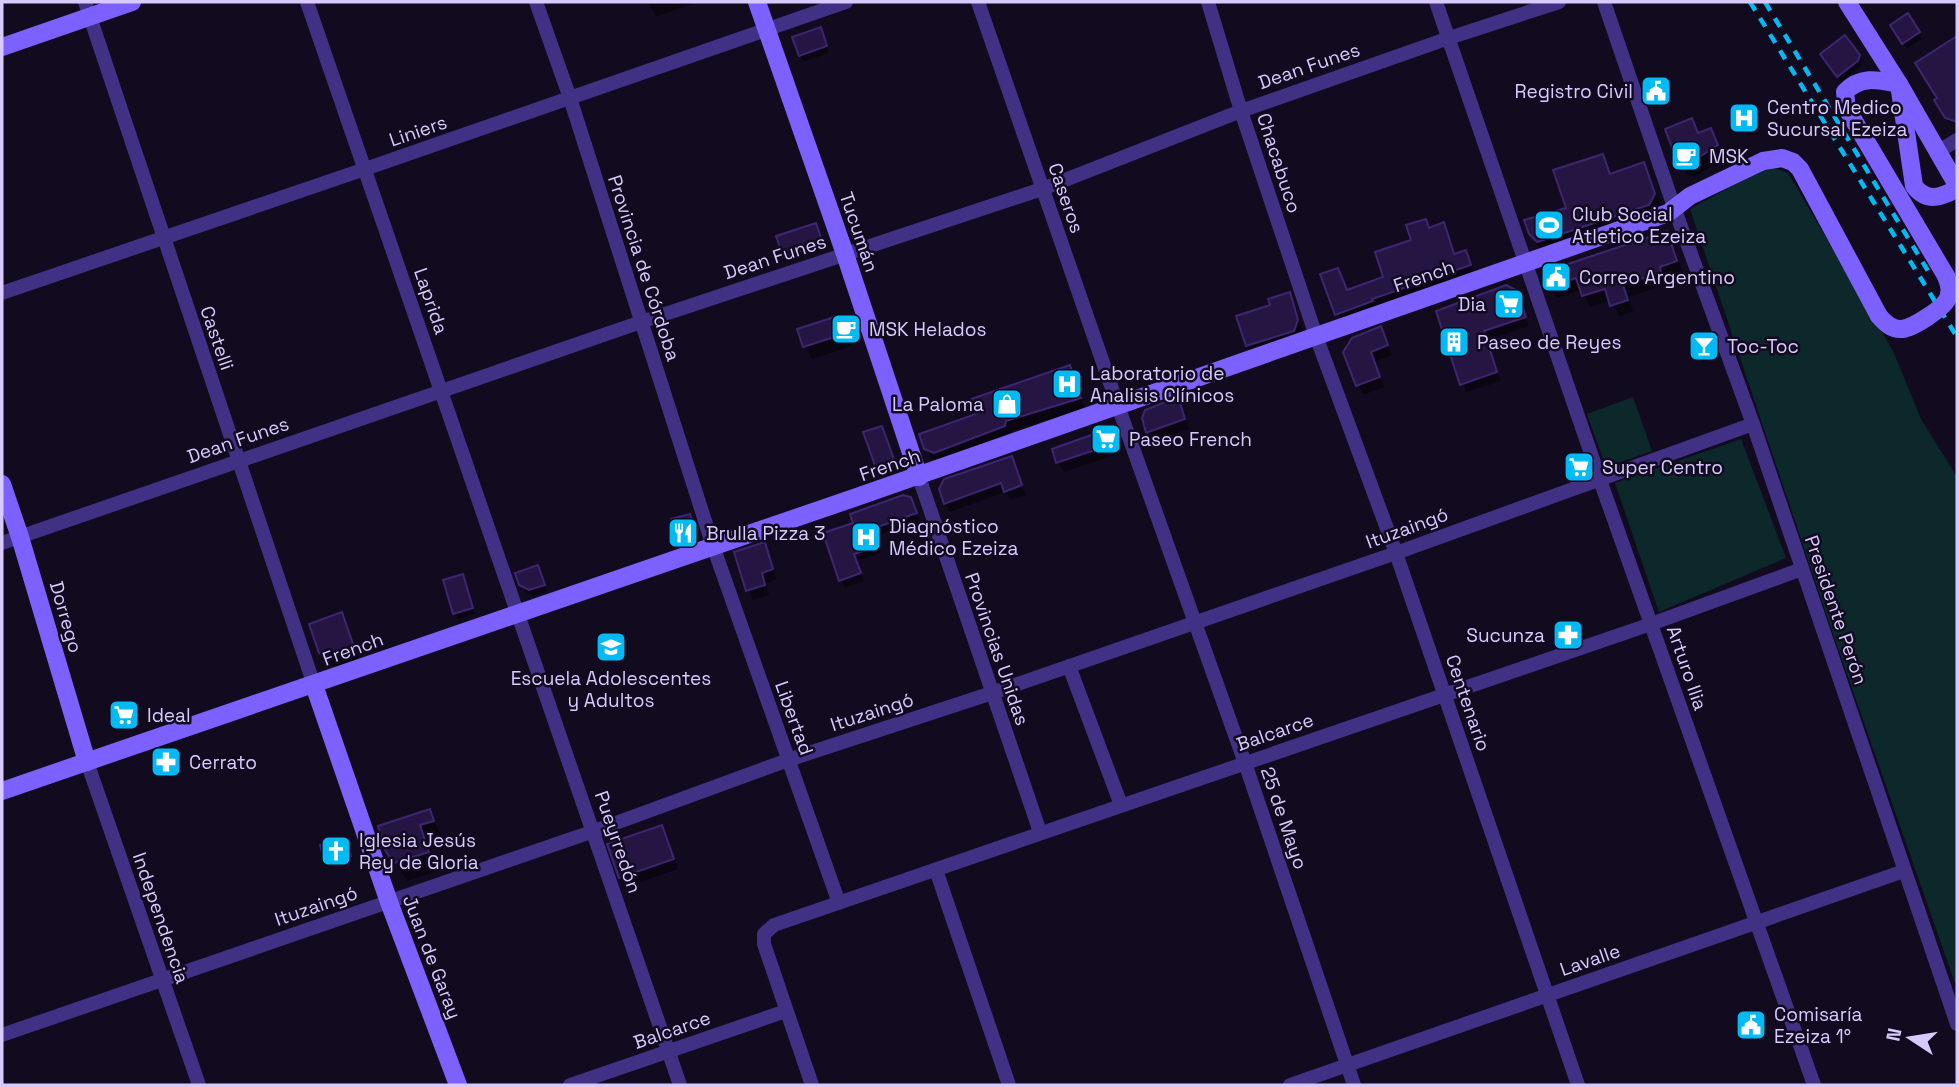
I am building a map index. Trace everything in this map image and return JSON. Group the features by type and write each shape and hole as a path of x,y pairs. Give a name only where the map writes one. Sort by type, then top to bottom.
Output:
{"street":[{"path":"2,47 88,9 132,2"},
{"name":"Laprida","path":"307,2 517,613"},
{"name":"Provincia de Córdoba","path":"536,2 570,98 713,547"},
{"name":"Tucumán","path":"757,2 919,477"},
{"name":"Liniers","path":"2,293 846,2"},
{"name":"Caseros","path":"978,2 1118,406"},
{"name":"Chacabuco","path":"1208,2 1241,111 1316,336"},
{"name":"Arturo Ilia","path":"1436,2 1600,480 1814,1085"},
{"name":"Dean Funes","path":"2,543 641,322 1042,189 1241,111 1559,2"},
{"name":"Presidente Perón","path":"1604,2 1675,210 1753,424 1957,1024"},
{"path":"1847,2 1899,84 1939,151 1957,187 1934,198 1922,194 1914,186 1899,84"},
{"name":"Castelli","path":"88,9 314,685"},
{"name":"French","path":"2,791 919,477 1525,264 1675,210 1690,197 1763,160 1782,158 1793,162 1800,169 1879,316 1893,328 1902,330 1943,306 1950,287 1847,109 1845,92 1862,80 1877,79 1899,84"},
{"path":"1939,151 1957,140"},
{"name":"Centenario","path":"1316,336 1396,553 1578,1085"},
{"name":"25 de Mayo","path":"1118,406 1196,622 1354,1085"},
{"name":"Ituzaingó","path":"2,1035 594,831 788,760 992,693 1396,553 1753,424"},
{"name":"Provincias Unidas","path":"919,477 1040,832"},
{"name":"Dorrego","path":"2,484 87,762"},
{"name":"Libertad","path":"713,547 839,903"},
{"name":"Balcarce","path":"570,1085 786,1011 764,944 767,928 774,925 1651,624 1802,569"},
{"name":"Pueyrredón","path":"517,613 680,1085"},
{"path":"1069,666 1121,805"},
{"name":"Juan de Garay","path":"314,685 389,902 458,1085"},
{"name":"Independencia","path":"87,762 199,1085"},
{"path":"936,870 1009,1085"},
{"name":"Lavalle","path":"1290,1085 1903,871"},
{"path":"786,1011 812,1085"}],"green space":[{"path":"1769,166 1788,173 1893,351 1921,419 1957,477 1957,989 1832,631 1690,209"},
{"path":"1633,397 1652,451 1606,467 1587,414"},
{"path":"1741,439 1786,558 1659,612 1615,483"}],"building":[{"path":"1908,13 1920,32 1902,44 1890,25"},
{"path":"821,27 827,46 799,56 792,37"},
{"path":"1845,35 1860,55 1858,61 1837,77 1820,54"},
{"path":"1957,36 1957,122 1945,118 1934,100 1937,98 1915,63"},
{"name":"Centro Medico Sucursal Ezeiza","path":"1745,104 1754,126 1742,131 1733,109"},
{"path":"1692,118 1698,133 1711,128 1718,145 1687,165 1677,161 1665,129"},
{"path":"1603,154 1610,174 1644,162 1655,194 1649,205 1537,242 1529,234 1524,220 1566,208 1553,170"},
{"path":"1426,219 1429,228 1444,222 1454,254 1466,250 1471,265 1372,299 1373,301 1335,315 1320,274 1338,268 1347,290 1383,277 1375,252 1411,240 1406,225"},
{"path":"816,223 823,244 783,257 776,236"},
{"path":"1667,231 1677,261 1660,267 1661,272 1623,285 1628,300 1610,306 1605,289 1582,296 1576,278 1549,287 1544,272"},
{"path":"1506,285 1516,290 1526,317 1484,331 1497,372 1460,385 1436,311"},
{"path":"1290,292 1298,320 1294,331 1246,346 1236,316 1270,305 1268,299"},
{"path":"841,315 847,333 803,347 797,329"},
{"path":"1381,326 1388,345 1371,352 1380,377 1356,386 1343,352 1352,338"},
{"path":"1070,365 1081,398 1006,421 1005,426 934,453 924,449 919,434 976,414 971,399"},
{"path":"1178,397 1185,419 1146,433 1142,418 1145,410"},
{"path":"882,426 896,465 877,471 863,432"},
{"path":"1111,428 1116,443 1056,463 1052,449"},
{"path":"1012,456 1022,485 1004,492 1001,483 944,504 939,489 944,479"},
{"path":"903,495 911,497 917,513 872,529 878,546 854,554 861,573 839,581 823,533 853,523 850,514"},
{"path":"690,514 694,526 689,535 676,538 671,519"},
{"path":"765,542 773,569 762,573 765,585 746,591 734,552"},
{"path":"538,565 545,585 529,590 519,585 515,573"},
{"path":"463,574 473,608 453,614 443,580"},
{"path":"342,612 355,650 329,659 319,653 309,624"},
{"path":"430,809 434,821 420,825 429,852 394,863 385,850 378,826"},
{"path":"662,825 674,859 619,878 607,844"},
{"name":"Iglesia Jesús Rey de Gloria","path":"347,838 351,856 325,863 320,845"}],"railway":[{"path":"1750,2 1957,337"},
{"path":"1765,2 1928,271"}],"place":[{"name":"Registro Civil","path":"1656,91"},
{"name":"Centro Medico Sucursal Ezeiza","path":"1744,118"},
{"name":"MSK","path":"1686,156"},
{"name":"Club Social Atletico Ezeiza","path":"1549,225"},
{"name":"Correo Argentino","path":"1556,277"},
{"name":"Dia","path":"1509,304"},
{"name":"MSK Helados","path":"846,329"},
{"name":"Paseo de Reyes","path":"1454,342"},
{"name":"Toc-Toc","path":"1704,346"},
{"name":"Laboratorio de Analisis Clínicos","path":"1067,384"},
{"name":"La Paloma","path":"1007,404"},
{"name":"Paseo French","path":"1106,439"},
{"name":"Super Centro","path":"1579,467"},
{"name":"Brulla Pizza 3","path":"683,533"},
{"name":"Diagnóstico Médico Ezeiza","path":"866,537"},
{"name":"Sucunza","path":"1568,635"},
{"name":"Escuela Adolescentes y Adultos","path":"611,647"},
{"name":"Ideal","path":"124,715"},
{"name":"Cerrato","path":"166,762"},
{"name":"Iglesia Jesús Rey de Gloria","path":"336,851"},
{"name":"Comisaría Ezeiza 1°","path":"1751,1025"}]}
